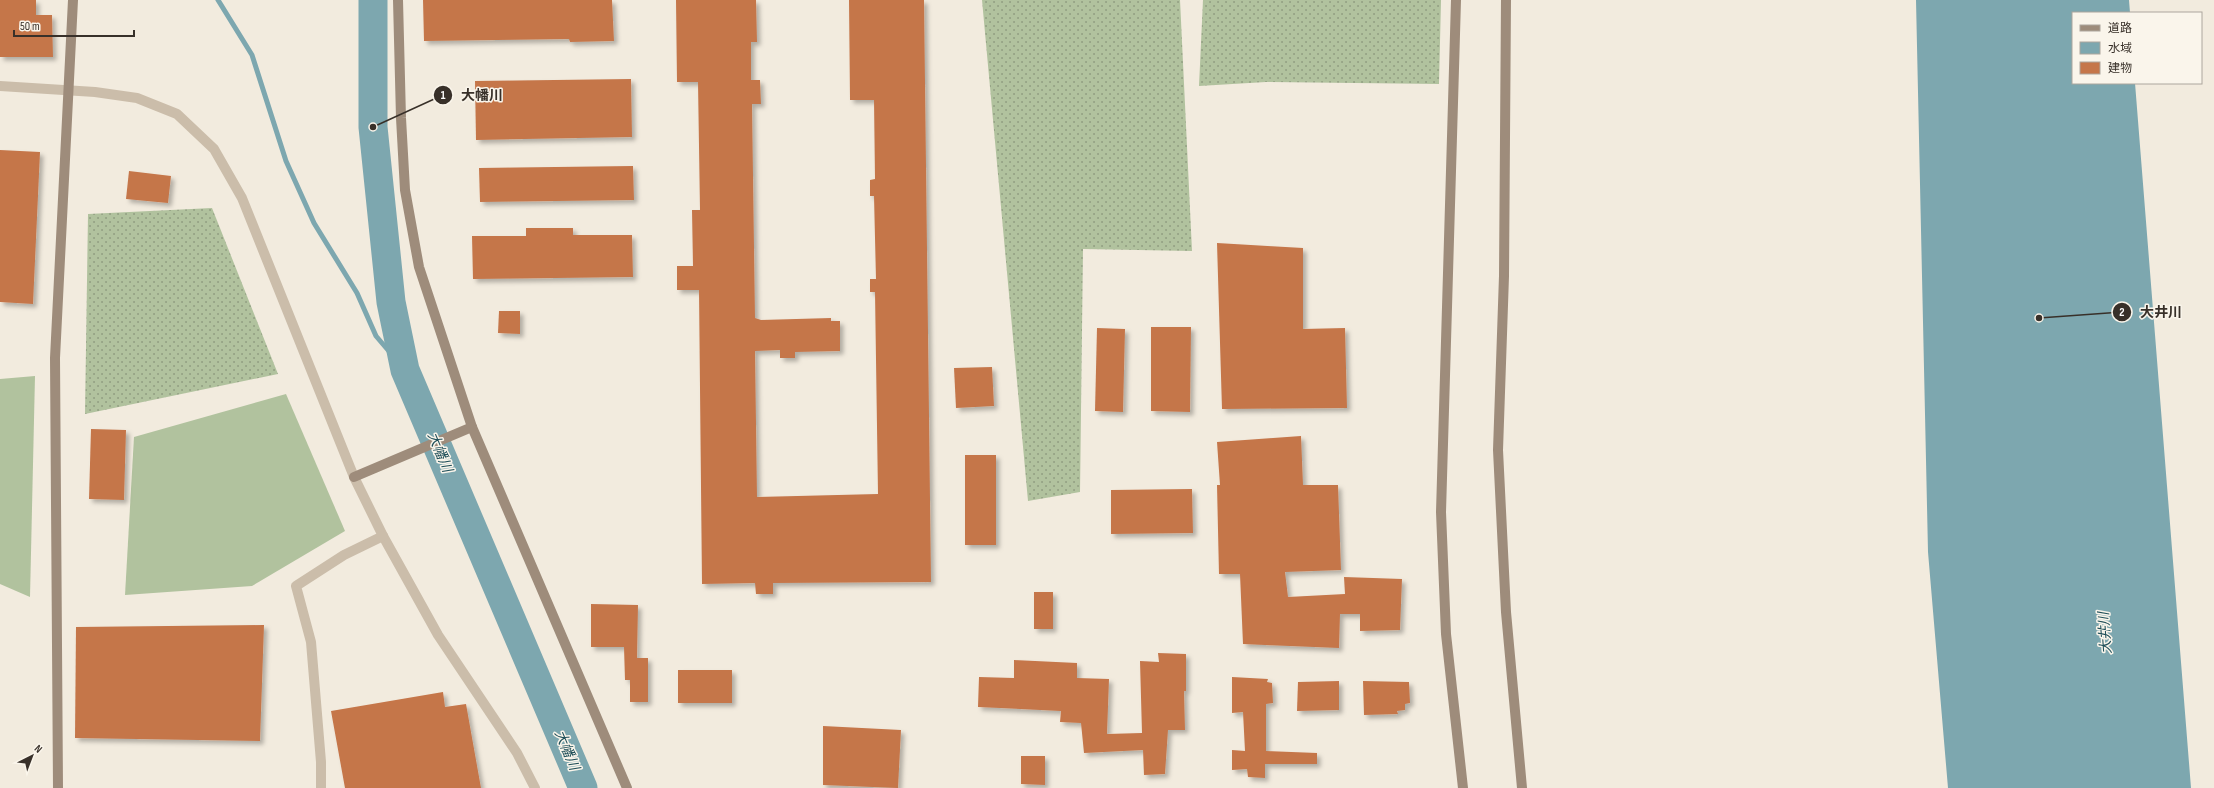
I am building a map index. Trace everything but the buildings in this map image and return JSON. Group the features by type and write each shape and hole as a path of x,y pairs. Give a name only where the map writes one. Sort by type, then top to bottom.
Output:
{"street":[{"path":"58,788 55,358 73,0"},
{"path":"398,0 401,118 405,190 419,267 472,427 627,788"},
{"path":"1456,0 1441,512 1446,634 1463,788"},
{"path":"1506,0 1504,276 1498,450 1506,612 1522,788"},
{"path":"0,86 137,98 177,114 214,149 242,198 354,477 383,536 438,635 517,754 535,788"},
{"path":"354,477 472,427"},
{"path":"321,788 321,762 311,642 296,586 344,555 383,536"}],"green space":[{"path":"982,0 1180,0 1192,251 1083,249 1080,492 1028,501"},
{"path":"1203,0 1441,0 1439,84 1266,82 1199,86"},
{"path":"212,208 278,374 85,414 88,214"},
{"path":"35,376 30,597 0,584 0,379"},
{"path":"286,394 345,531 252,586 125,595 134,437"}],"water":[{"name":"大井川","path":"1916,0 2129,0 2130,12 2072,12 2072,84 2135,84 2191,788 1948,788 1928,552"}],"waterway":[{"path":"218,0 252,55 286,161 314,223 357,293 376,336 405,370"},
{"name":"大幡川","path":"373,0 373,127 391,302 405,370 583,788"}],"place":[{"name":"大幡川","path":"373,127"},
{"name":"大井川","path":"2039,318"}]}
